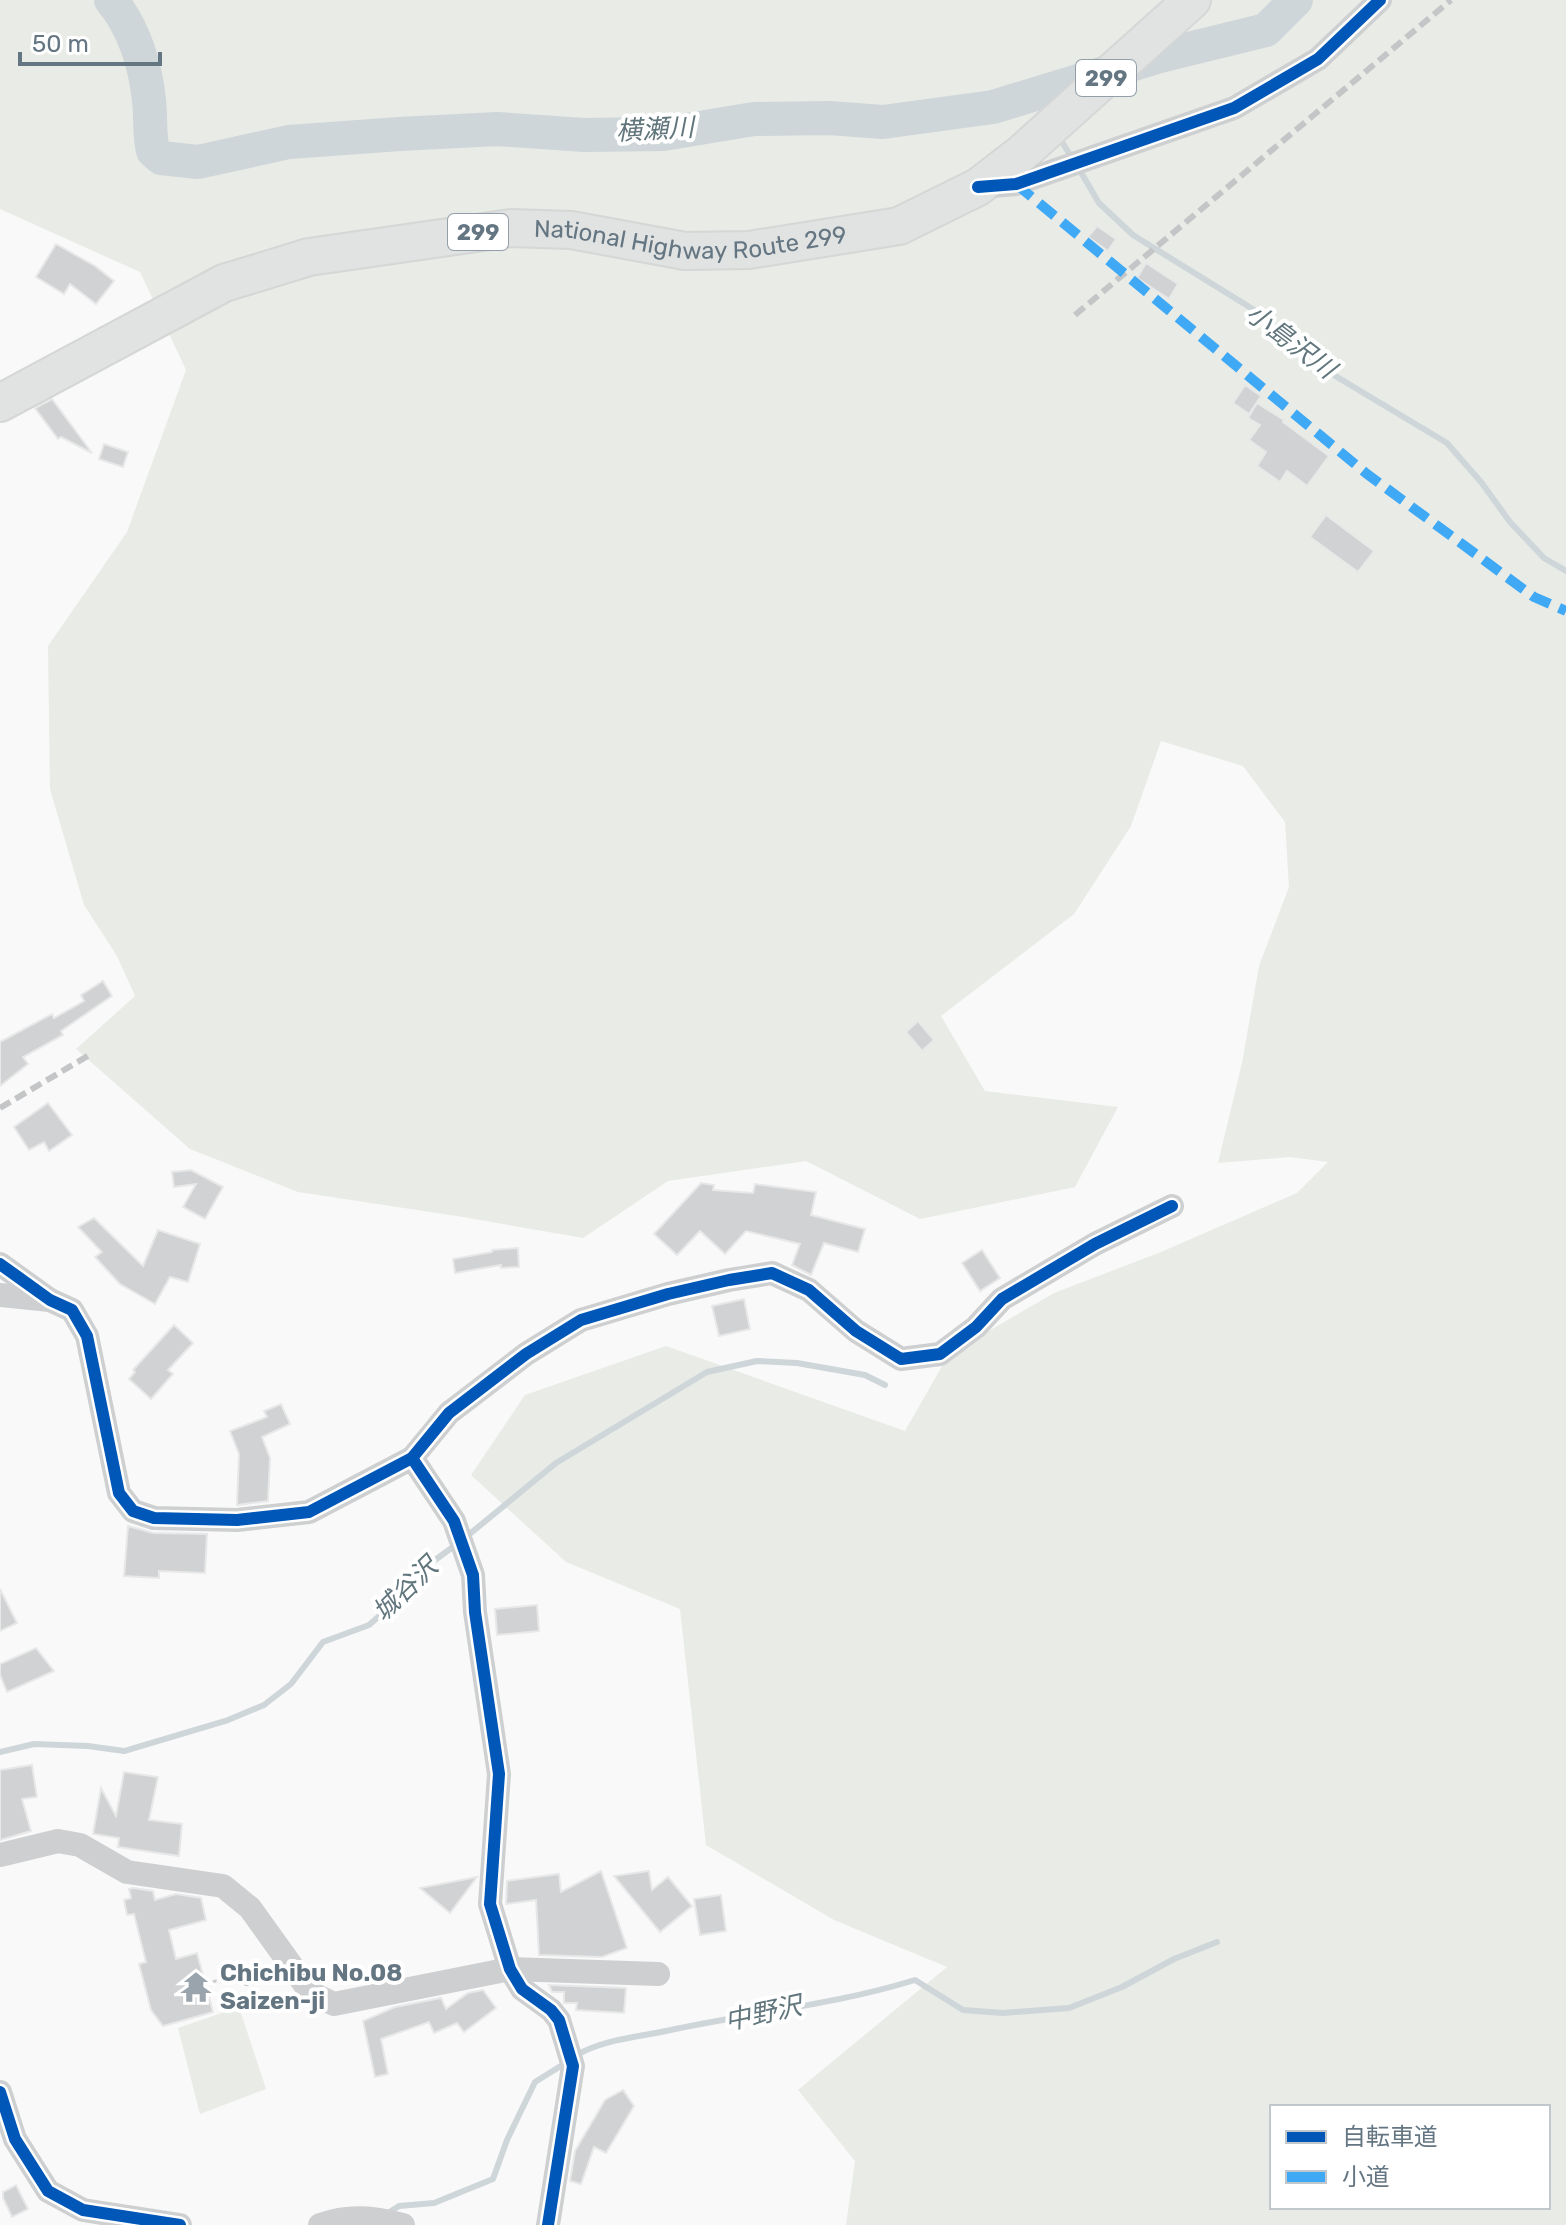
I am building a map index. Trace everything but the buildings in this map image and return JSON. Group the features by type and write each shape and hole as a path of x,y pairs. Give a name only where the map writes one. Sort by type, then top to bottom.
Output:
{"highway":[{"name":"National Highway Route 299","path":"0,403 224,283 309,257 511,228 571,230 685,251 749,250 899,226 978,187 1036,163 1190,2"}],"street":[{"path":"1036,163 1094,158 1234,108 1318,59 1380,0"},
{"path":"0,1264 50,1300 72,1310 87,1336 119,1493 133,1511 174,1520 237,1520 309,1512 415,1461 449,1413 526,1354 581,1320 668,1294 772,1273 809,1290 856,1331 901,1359 940,1354 976,1327 1002,1299 1095,1244 1172,1206"},
{"path":"0,1295 50,1300"},
{"path":"415,1461 454,1521 473,1575 475,1612 499,1774 490,1904 510,1969 522,1989 551,2010 559,2020 573,2066 548,2225"},
{"path":"0,1855 58,1841 80,1845 127,1872 223,1886 250,1908 311,1993 334,2004 510,1969 658,1974"},
{"path":"0,2092 15,2139 48,2191 83,2210 180,2225"},
{"path":"320,2225 343,2218 377,2218 403,2225"}],"path":[{"path":"205,1984 216,1981 251,1985 259,1978 270,1978"}],"shaded area":[{"path":"0,0 1566,0 1566,2225 846,2225 855,2161 798,2090 947,1967 834,1920 706,1845 680,1609 566,1562 471,1475 525,1395 666,1346 905,1431 949,1354 1054,1293 1161,1252 1297,1193 1328,1162 1290,1157 1218,1163 1242,1063 1259,966 1289,887 1285,822 1243,766 1161,741 1131,826 1074,914 941,1016 985,1091 1118,1107 1075,1187 920,1219 806,1161 668,1181 583,1238 298,1192 190,1149 76,1049 135,996 117,956 84,905 50,789 48,646 127,532 186,370 140,272 0,209"},
{"path":"239,2007 266,2089 200,2114 178,2028"}],"waterway":[{"name":"横瀬川","path":"111,0 132,34 145,73 153,151 161,158 198,162 289,142 400,134 497,129 584,135 663,134 754,119 829,118 883,122 993,107 1160,56 1266,30 1296,0"},
{"name":"小島沢川","path":"1034,95 1046,115"},
{"name":"小島沢川","path":"1058,135 1073,160"},
{"name":"小島沢川","path":"1079,169 1099,203 1133,235 1264,316 1332,374 1447,443 1510,522 1544,558 1566,571"},
{"name":"城谷沢","path":"466,1537 556,1463 707,1372 757,1361 797,1363 865,1375 885,1385"},
{"name":"城谷沢","path":"0,1752 34,1744 124,1751 228,1720 264,1705 291,1684 323,1642 369,1625 386,1610 409,1579 457,1544"},
{"name":"中野沢","path":"577,2055 620,2040 823,2002 915,1980 963,2010 1003,2013 1069,2008 1122,1987 1174,1959 1217,1942"},
{"name":"中野沢","path":"388,2213 399,2206 434,2203 493,2179 507,2140 535,2082 564,2064"}],"railway":[{"path":"1075,315 1451,0"},
{"path":"0,1108 91,1054"}],"marked path":[{"path":"1016,184 1367,474 1534,597 1566,611"}],"cycle path":[{"path":"978,187 1016,184 1234,108 1318,59 1380,0"},
{"path":"0,1264 50,1300 72,1310 87,1336 119,1493 133,1511 154,1518 237,1520 309,1512 412,1458 449,1413 526,1354 581,1320 668,1294 772,1273 809,1290 856,1331 901,1359 940,1354 976,1327 1002,1299 1095,1244 1172,1206"},
{"path":"412,1458 454,1521 473,1575 475,1612 499,1774 490,1904 510,1969 522,1989 551,2010 559,2020 573,2066 548,2225"},
{"path":"0,2092 15,2139 48,2191 83,2210 180,2225"}],"place":[{"name":"Chichibu No.08 Saizen-ji","path":"196,1987"}]}
